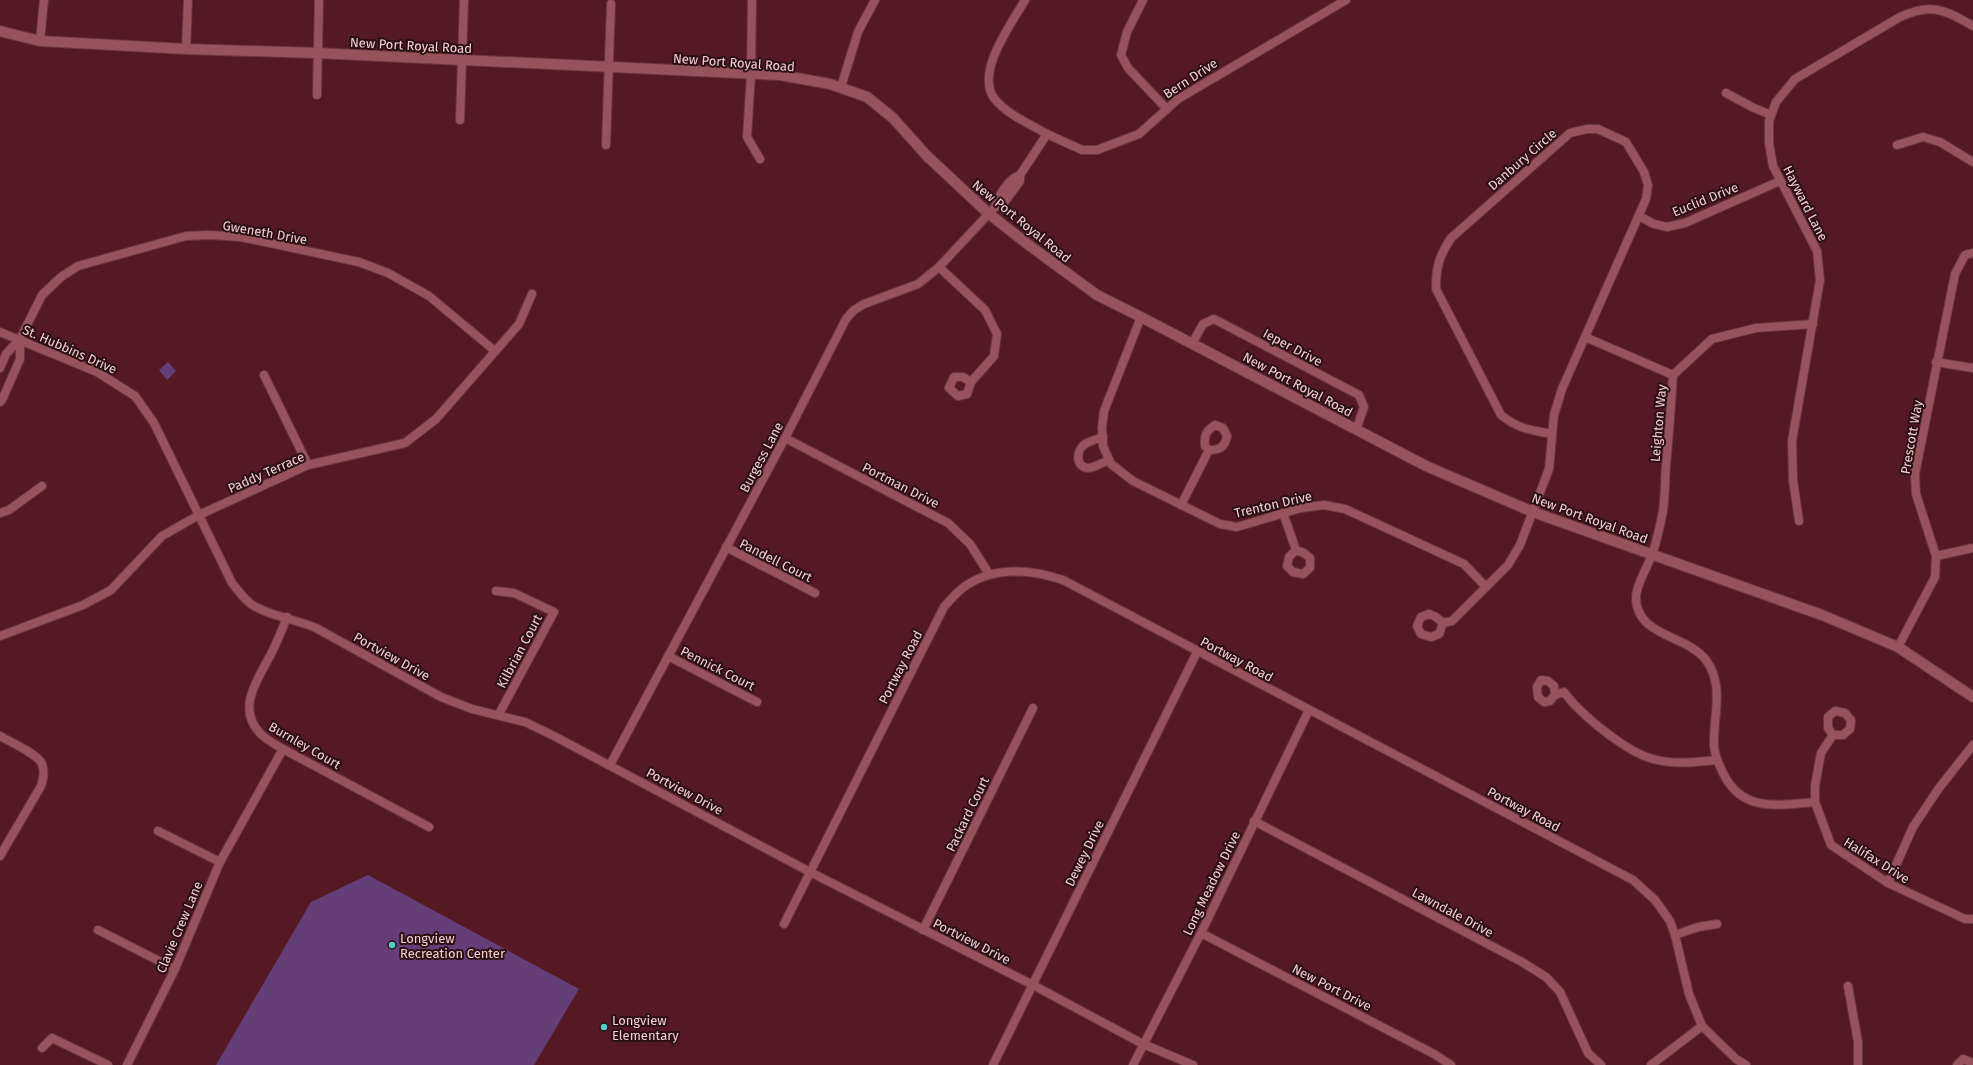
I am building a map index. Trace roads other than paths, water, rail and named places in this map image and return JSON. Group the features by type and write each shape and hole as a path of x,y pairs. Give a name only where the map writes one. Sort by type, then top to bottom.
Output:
{"street":[{"path":"40,41 44,0"},
{"path":"186,49 188,0"},
{"path":"317,95 319,0"},
{"path":"460,120 464,0"},
{"path":"752,0 751,74 747,137 760,159"},
{"path":"841,87 858,32 875,0"},
{"name":"Bern Drive","path":"1025,0 994,57 989,69 988,84 994,97 1005,108 1047,134 1082,150 1097,150 1139,134 1166,108 1189,91 1346,0"},
{"path":"1143,0 1127,32 1121,55 1128,68 1166,108"},
{"path":"606,145 611,4"},
{"name":"Hayward Lane","path":"1799,521 1793,480 1792,441 1820,280 1817,251 1773,166 1769,143 1769,121 1771,115 1776,102 1795,79 1905,14 1916,10 1939,9 1973,26"},
{"name":"New Port Royal Road","path":"0,31 40,41 186,49 317,53 751,74 780,76 841,87 867,97 894,118 927,156 992,210 1030,246 1097,294 1426,466 1533,512 1822,615 1898,647 1973,697"},
{"path":"1726,93 1771,115"},
{"name":"Danbury Circle","path":"1443,624 1452,621 1486,588 1508,565 1520,545 1549,468 1554,415 1562,389 1646,199 1648,185 1644,172 1626,142 1598,129 1587,129 1570,133 1450,238 1439,256 1436,272 1436,289 1501,415 1510,423 1520,428 1552,434"},
{"path":"992,210 997,200 1014,177 1020,175 1047,134"},
{"path":"1897,145 1923,137 1940,142 1973,162"},
{"name":"Euclid Drive","path":"1639,216 1654,224 1667,226 1685,223 1780,181"},
{"name":"Burgess Lane","path":"610,765 785,438 846,319 854,310 864,304 918,284 939,267 992,210"},
{"name":"Gweneth Drive","path":"20,339 42,295 61,277 78,266 186,236 212,235 241,237 359,262 388,273 429,296 495,351"},
{"name":"Prescott Way","path":"1898,647 1936,577 1936,556 1916,494 1915,474 1936,362 1955,274 1965,255 1973,253"},
{"path":"939,267 985,310 997,334 994,356 971,382"},
{"name":"Paddy Terrace","path":"0,636 83,605 111,590 162,536 199,515 308,465 405,443 436,419 519,324 532,294"},
{"name":"Trenton Drive","path":"1141,317 1104,411 1103,446 1111,464 1133,481 1220,524 1237,527 1301,508 1324,505 1346,509 1464,564 1486,588"},
{"name":"Ieper Drive","path":"1192,344 1203,324 1214,319 1359,395 1364,406 1356,430"},
{"name":"Leighton Way","path":"1813,324 1756,328 1712,339 1673,375 1663,510 1652,554 1636,595 1637,610 1648,625 1694,649 1706,660 1715,680 1718,696 1714,745 1717,760 1728,784 1742,797 1758,804 1780,805 1815,802"},
{"name":"St. Hubbins Drive","path":"0,332 97,372 116,382 135,396 154,423 199,515"},
{"path":"1585,338 1673,375"},
{"path":"0,368 6,354 20,339"},
{"path":"0,402 20,359 20,339"},
{"path":"1936,362 1973,368"},
{"path":"264,375 308,465"},
{"path":"1103,436 1083,445 1078,453 1078,462 1083,467 1090,468 1109,460"},
{"name":"Portman Drive","path":"785,438 948,523 970,544 989,574"},
{"path":"1181,505 1209,450"},
{"path":"0,513 9,510 42,486"},
{"path":"1283,513 1296,550"},
{"name":"Portview Drive","path":"199,515 232,583 241,595 252,604 316,628 441,697 472,709 499,714 525,722 610,765 810,872 1033,985 1144,1044 1193,1065"},
{"name":"Pandell Court","path":"726,547 816,593"},
{"path":"1936,556 1973,548"},
{"name":"Portway Road","path":"784,924 944,607 964,587 989,574 1012,571 1042,573 1063,580 1632,880 1655,900 1670,920 1689,994 1702,1026 1736,1059 1746,1065"},
{"name":"Kilbrian Court","path":"496,591 514,593 554,612 499,714"},
{"name":"Burnley Court","path":"287,617 279,639 250,693 248,704 249,714 253,724 260,734 283,749 428,827"},
{"name":"Dewey Drive","path":"993,1065 1197,652"},
{"name":"Pennick Court","path":"668,656 757,702"},
{"path":"1555,695 1564,692 1596,724 1630,748 1652,759 1680,763 1717,760"},
{"name":"Packard Court","path":"923,930 1033,708"},
{"name":"Long Meadow Drive","path":"1133,1065 1201,933 1309,710"},
{"path":"0,736 36,758 42,764 44,775 41,786 0,856"},
{"name":"Halifax Drive","path":"1833,736 1821,753 1815,786 1815,802 1831,845 1888,883 1965,919 1973,919"},
{"path":"1888,883 1913,827 1939,788 1973,745"},
{"name":"Clavie Crew Lane","path":"128,1065 175,969 220,862 283,749"},
{"name":"Lawndale Drive","path":"1254,821 1522,962 1546,977 1560,992 1588,1053 1601,1065"},
{"path":"158,831 220,862"},
{"path":"1675,935 1698,927 1717,924"},
{"path":"98,930 175,969"},
{"name":"New Port Drive","path":"1201,933 1434,1054 1451,1065"},
{"path":"1848,986 1858,1042 1858,1065"},
{"path":"1651,1065 1702,1026"},
{"path":"42,1048 52,1038 108,1065"},
{"path":"1957,1065 1963,1059 1973,1063"}],"place":[{"name":"Longview Recreation Center","path":"392,945"},
{"name":"Longview Elementary","path":"604,1027"}]}
